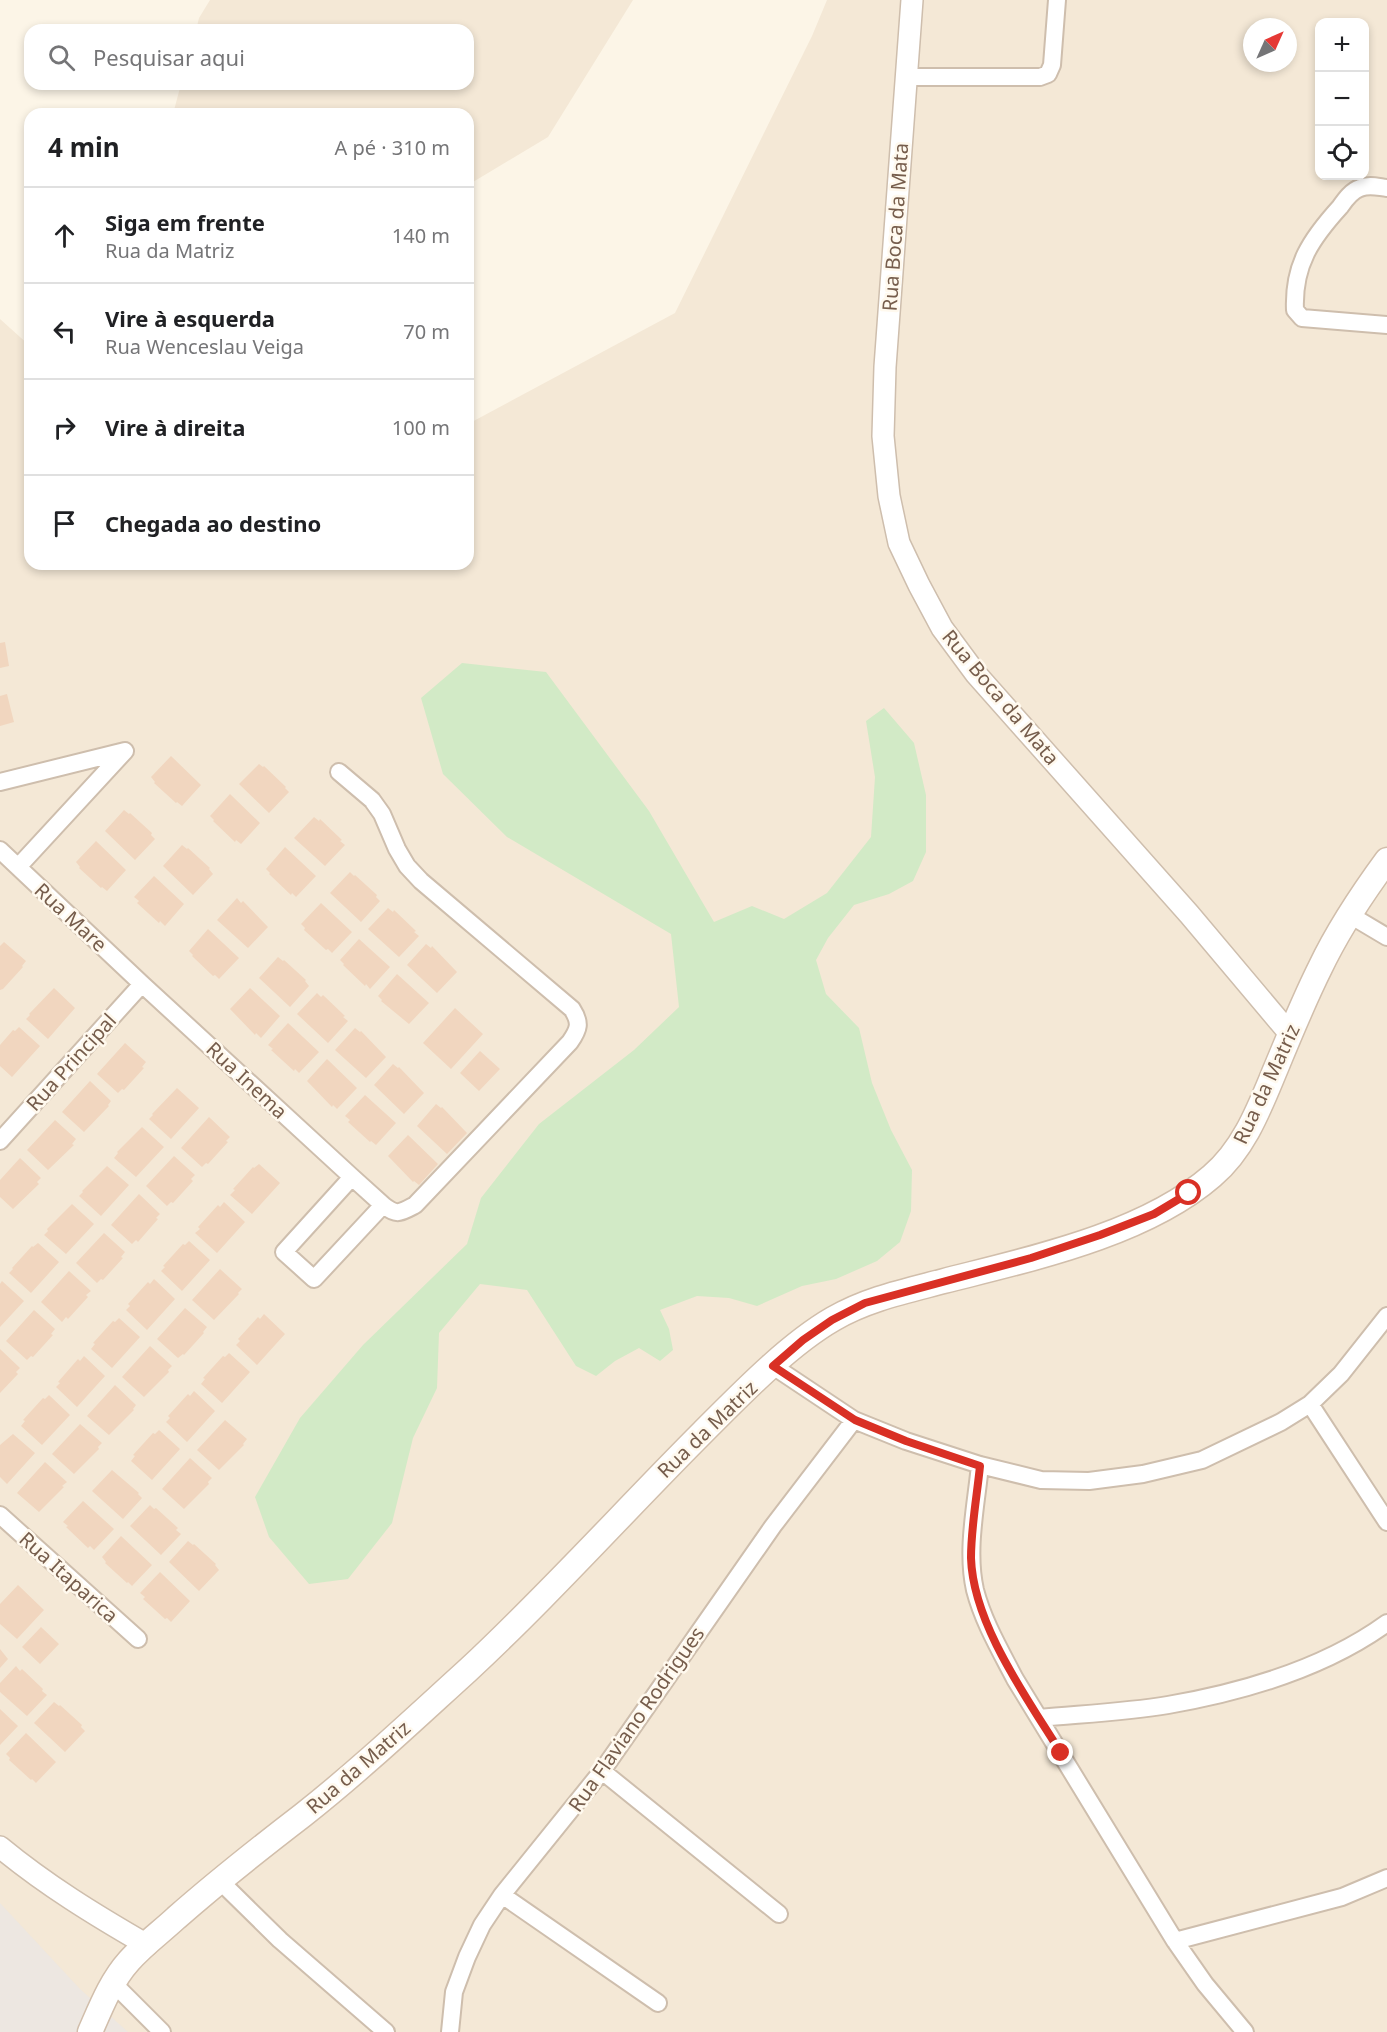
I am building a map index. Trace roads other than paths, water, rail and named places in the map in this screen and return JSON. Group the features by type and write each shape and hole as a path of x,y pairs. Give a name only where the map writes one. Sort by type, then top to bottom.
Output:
{"main road":[{"name":"Rua da Matriz","path":"90,2032 113,1983 129,1961 219,1880 352,1773 470,1669 735,1400 803,1340 832,1320 865,1303 1031,1258 1154,1214 1189,1193 1215,1173 1235,1150 1253,1122 1321,965 1350,915 1387,860"}],"street":[{"name":"Rua Boca da Mata","path":"912,0 885,367 883,436 889,496 900,543 942,628 976,674 1182,906 1290,1034"},
{"path":"906,77 1040,77 1048,74 1052,65 1057,0"},
{"path":"1387,188 1368,185 1355,190 1329,218 1304,254 1297,276 1294,297 1295,310 1302,318 1387,325"},
{"path":"0,782 125,751 18,867"},
{"path":"339,772 372,800 382,814 407,866 421,882 572,1009 578,1019 579,1029 570,1042 415,1205 401,1213 392,1212 383,1205 314,1279 284,1252 352,1177"},
{"name":"Rua Mare","path":"0,850 142,984"},
{"path":"1350,915 1387,937"},
{"name":"Rua Inema","path":"142,984 383,1205"},
{"name":"Rua Principal","path":"0,1141 142,984"},
{"path":"773,1366 855,1420 906,1441 980,1466 1041,1480 1089,1481 1143,1474 1202,1460 1281,1422 1310,1404 1341,1374 1387,1316"},
{"path":"1310,1404 1387,1522"},
{"name":"Rua Flaviano Rodrigues","path":"450,2032 454,1992 482,1925 502,1895 602,1771 773,1526 855,1420"},
{"path":"980,1466 971,1558 975,1590 992,1635 1015,1679 1175,1941 1205,1984 1245,2032"},
{"name":"Rua Itaparica","path":"0,1515 138,1639"},
{"path":"1040,1718 1168,1705 1226,1692 1288,1673 1335,1654 1387,1623"},
{"path":"602,1771 779,1914"},
{"path":"0,1847 34,1875 71,1900 147,1944"},
{"path":"1175,1941 1342,1896 1387,1878"},
{"path":"219,1880 280,1940 386,2032"},
{"path":"502,1895 658,2003"},
{"path":"113,1983 162,2032"}]}
